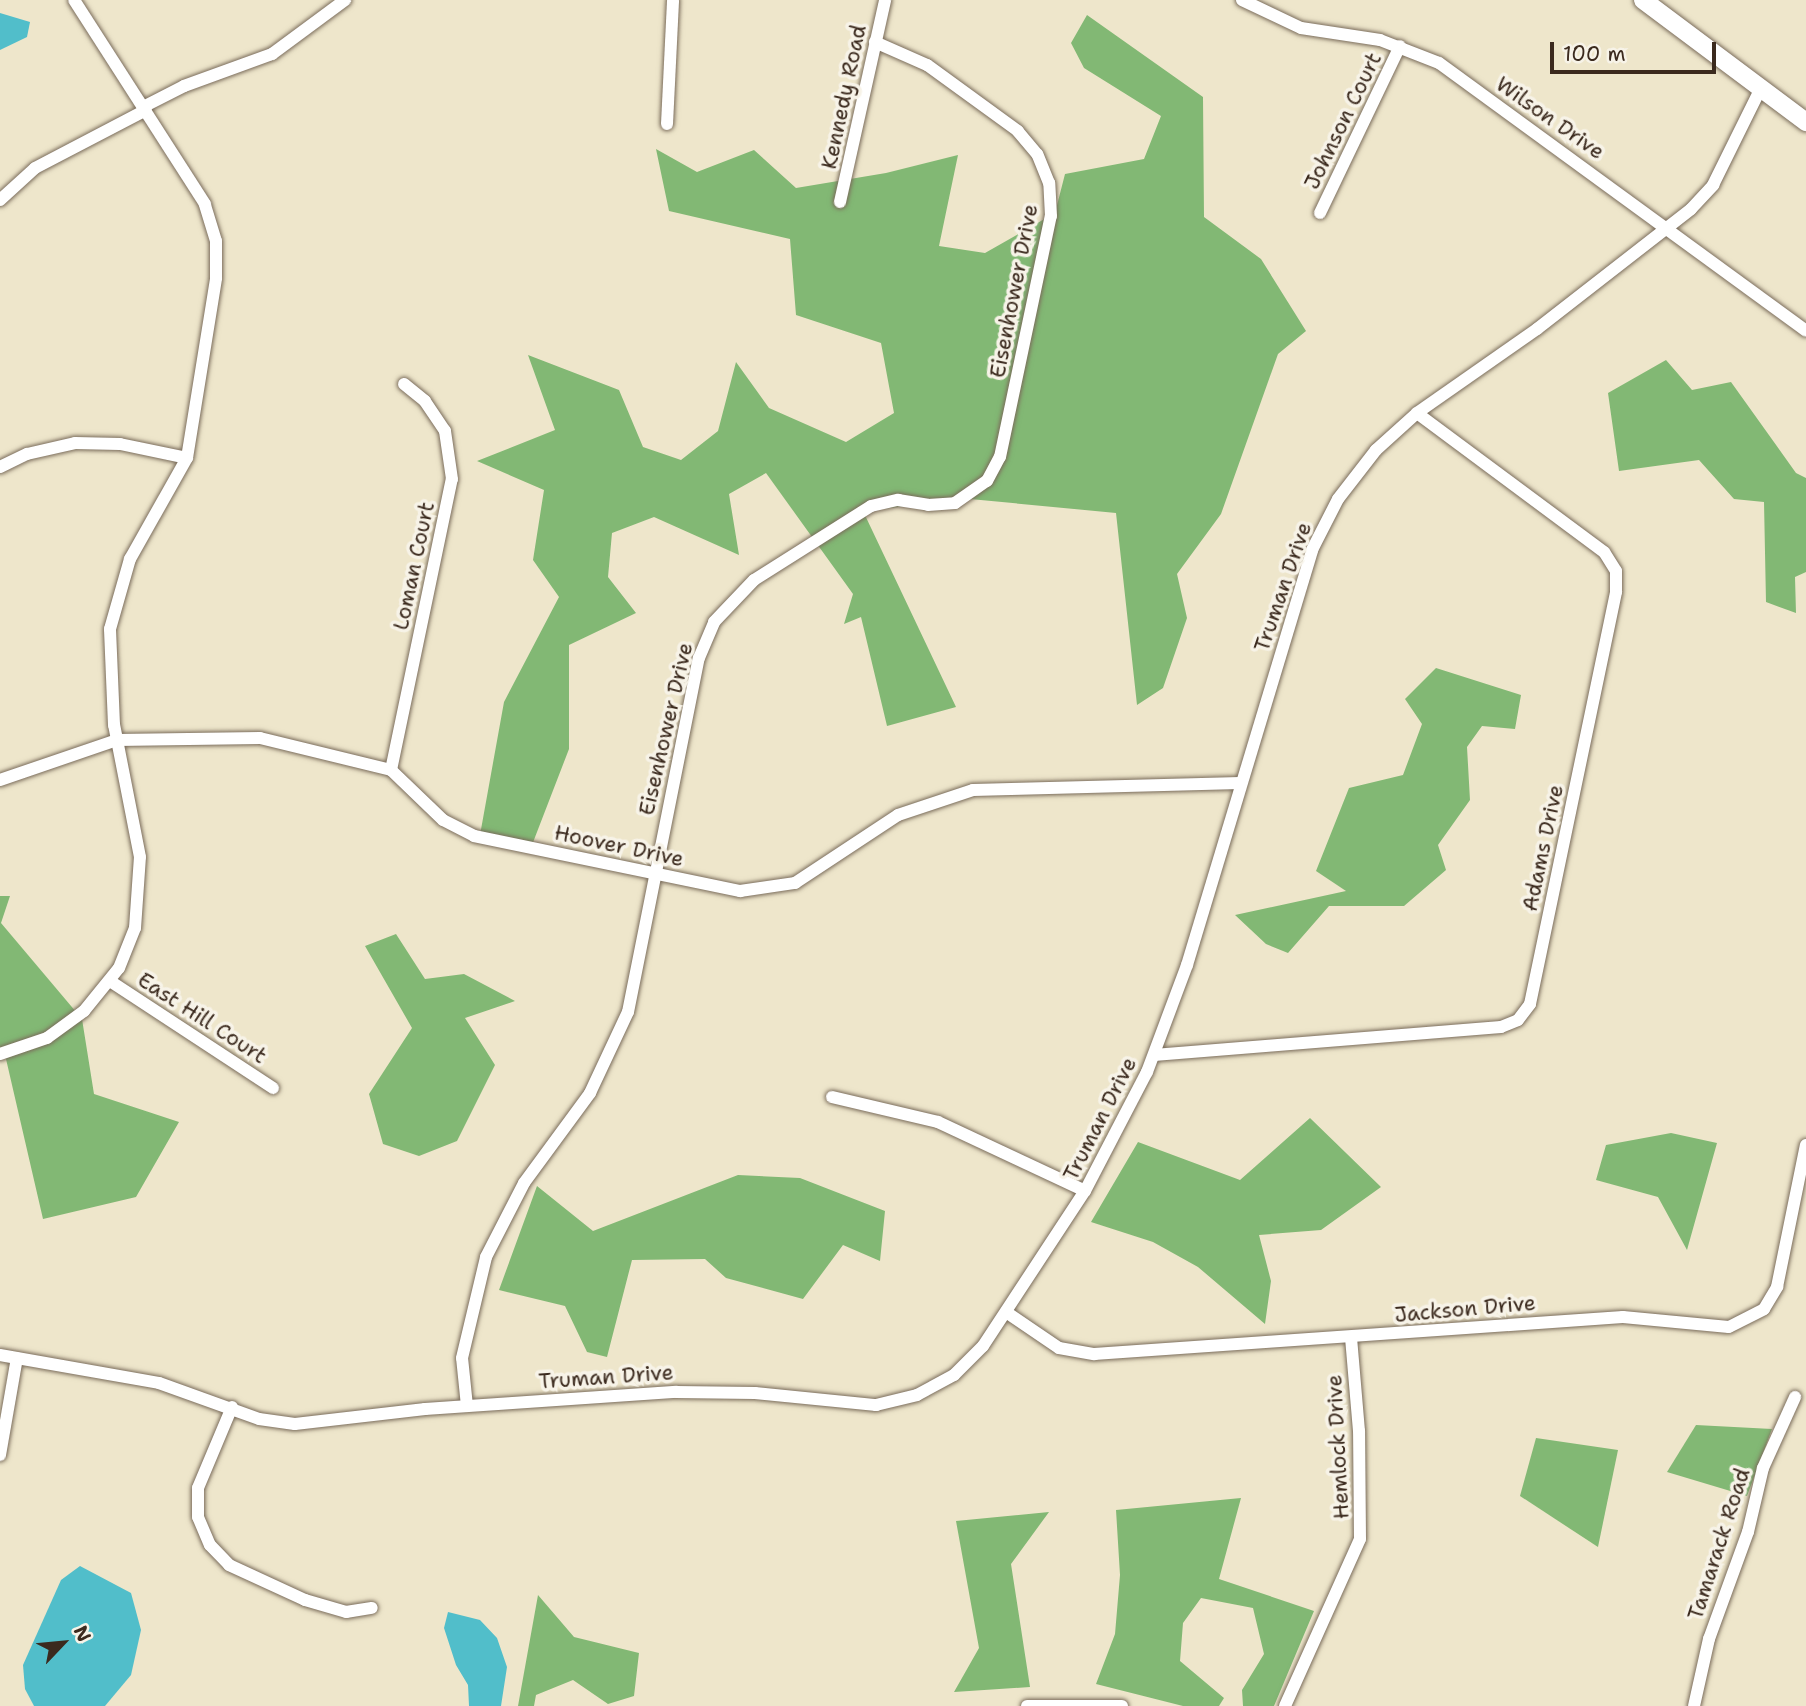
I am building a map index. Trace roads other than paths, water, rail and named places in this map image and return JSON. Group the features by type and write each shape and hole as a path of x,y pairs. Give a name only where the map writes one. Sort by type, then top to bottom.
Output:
{"main road":[{"path":"1643,0 1806,122"}],"street":[{"path":"0,1054 65,1027 110,981 135,928 141,882 117,740 108,653 114,605 130,559 187,457 209,341 216,242 197,188 74,0"},
{"path":"0,200 35,168 184,86 272,54 345,0"},
{"path":"667,124 673,0"},
{"name":"Kennedy Road","path":"840,202 885,0"},
{"name":"Wilson Drive","path":"1242,0 1301,28 1400,46 1458,76 1670,228 1806,331"},
{"name":"Eisenhower Drive","path":"467,1406 462,1358 486,1257 523,1183 590,1093 617,1042 635,987 654,873 699,658 726,606 754,580 872,506 898,500 941,505 967,498 987,481 1000,457 1051,215 1047,175 1037,153 1018,131 927,65 876,42"},
{"name":"Johnson Court","path":"1320,213 1400,46"},
{"name":"Truman Drive","path":"0,1355 159,1382 259,1419 295,1424 467,1406 716,1391 855,1405 897,1402 954,1375 983,1346 1085,1191 1154,1055 1187,965 1240,783 1324,524 1358,472 1417,413 1670,228 1713,185 1761,88"},
{"name":"Loman Court","path":"391,770 452,479 444,431 425,401 404,384"},
{"name":"Adams Drive","path":"1154,1055 1501,1027 1518,1020 1530,1003 1616,592 1616,571 1604,552 1417,413"},
{"path":"0,467 27,454 75,443 120,444 187,457"},
{"path":"0,780 117,740 260,738 391,770"},
{"name":"Hoover Drive","path":"391,770 443,820 474,836 654,873 758,891 795,883 898,815 961,793 1021,786 1240,783"},
{"name":"East Hill Court","path":"110,981 273,1087"},
{"path":"832,1097 938,1122 1085,1191"},
{"name":"Jackson Drive","path":"1006,1312 1059,1348 1094,1354 1623,1317 1716,1327 1741,1324 1764,1309 1777,1287 1806,1145"},
{"name":"Hemlock Drive","path":"1285,1706 1360,1539 1361,1472 1351,1338"},
{"path":"0,1455 17,1358"},
{"name":"Tamarack Road","path":"1694,1706 1709,1639 1748,1532 1763,1468 1795,1397"},
{"path":"232,1407 202,1474 198,1517 219,1557 267,1583 346,1612 372,1608"},
{"path":"1027,1706 1122,1706"}],"water":[{"path":"0,13 30,22 27,37 0,50"},
{"path":"80,1566 131,1593 141,1630 131,1675 105,1706 34,1706 25,1689 23,1665 61,1580"},
{"path":"448,1612 480,1620 497,1638 507,1667 501,1706 469,1706 468,1685 456,1665 444,1628"}]}
